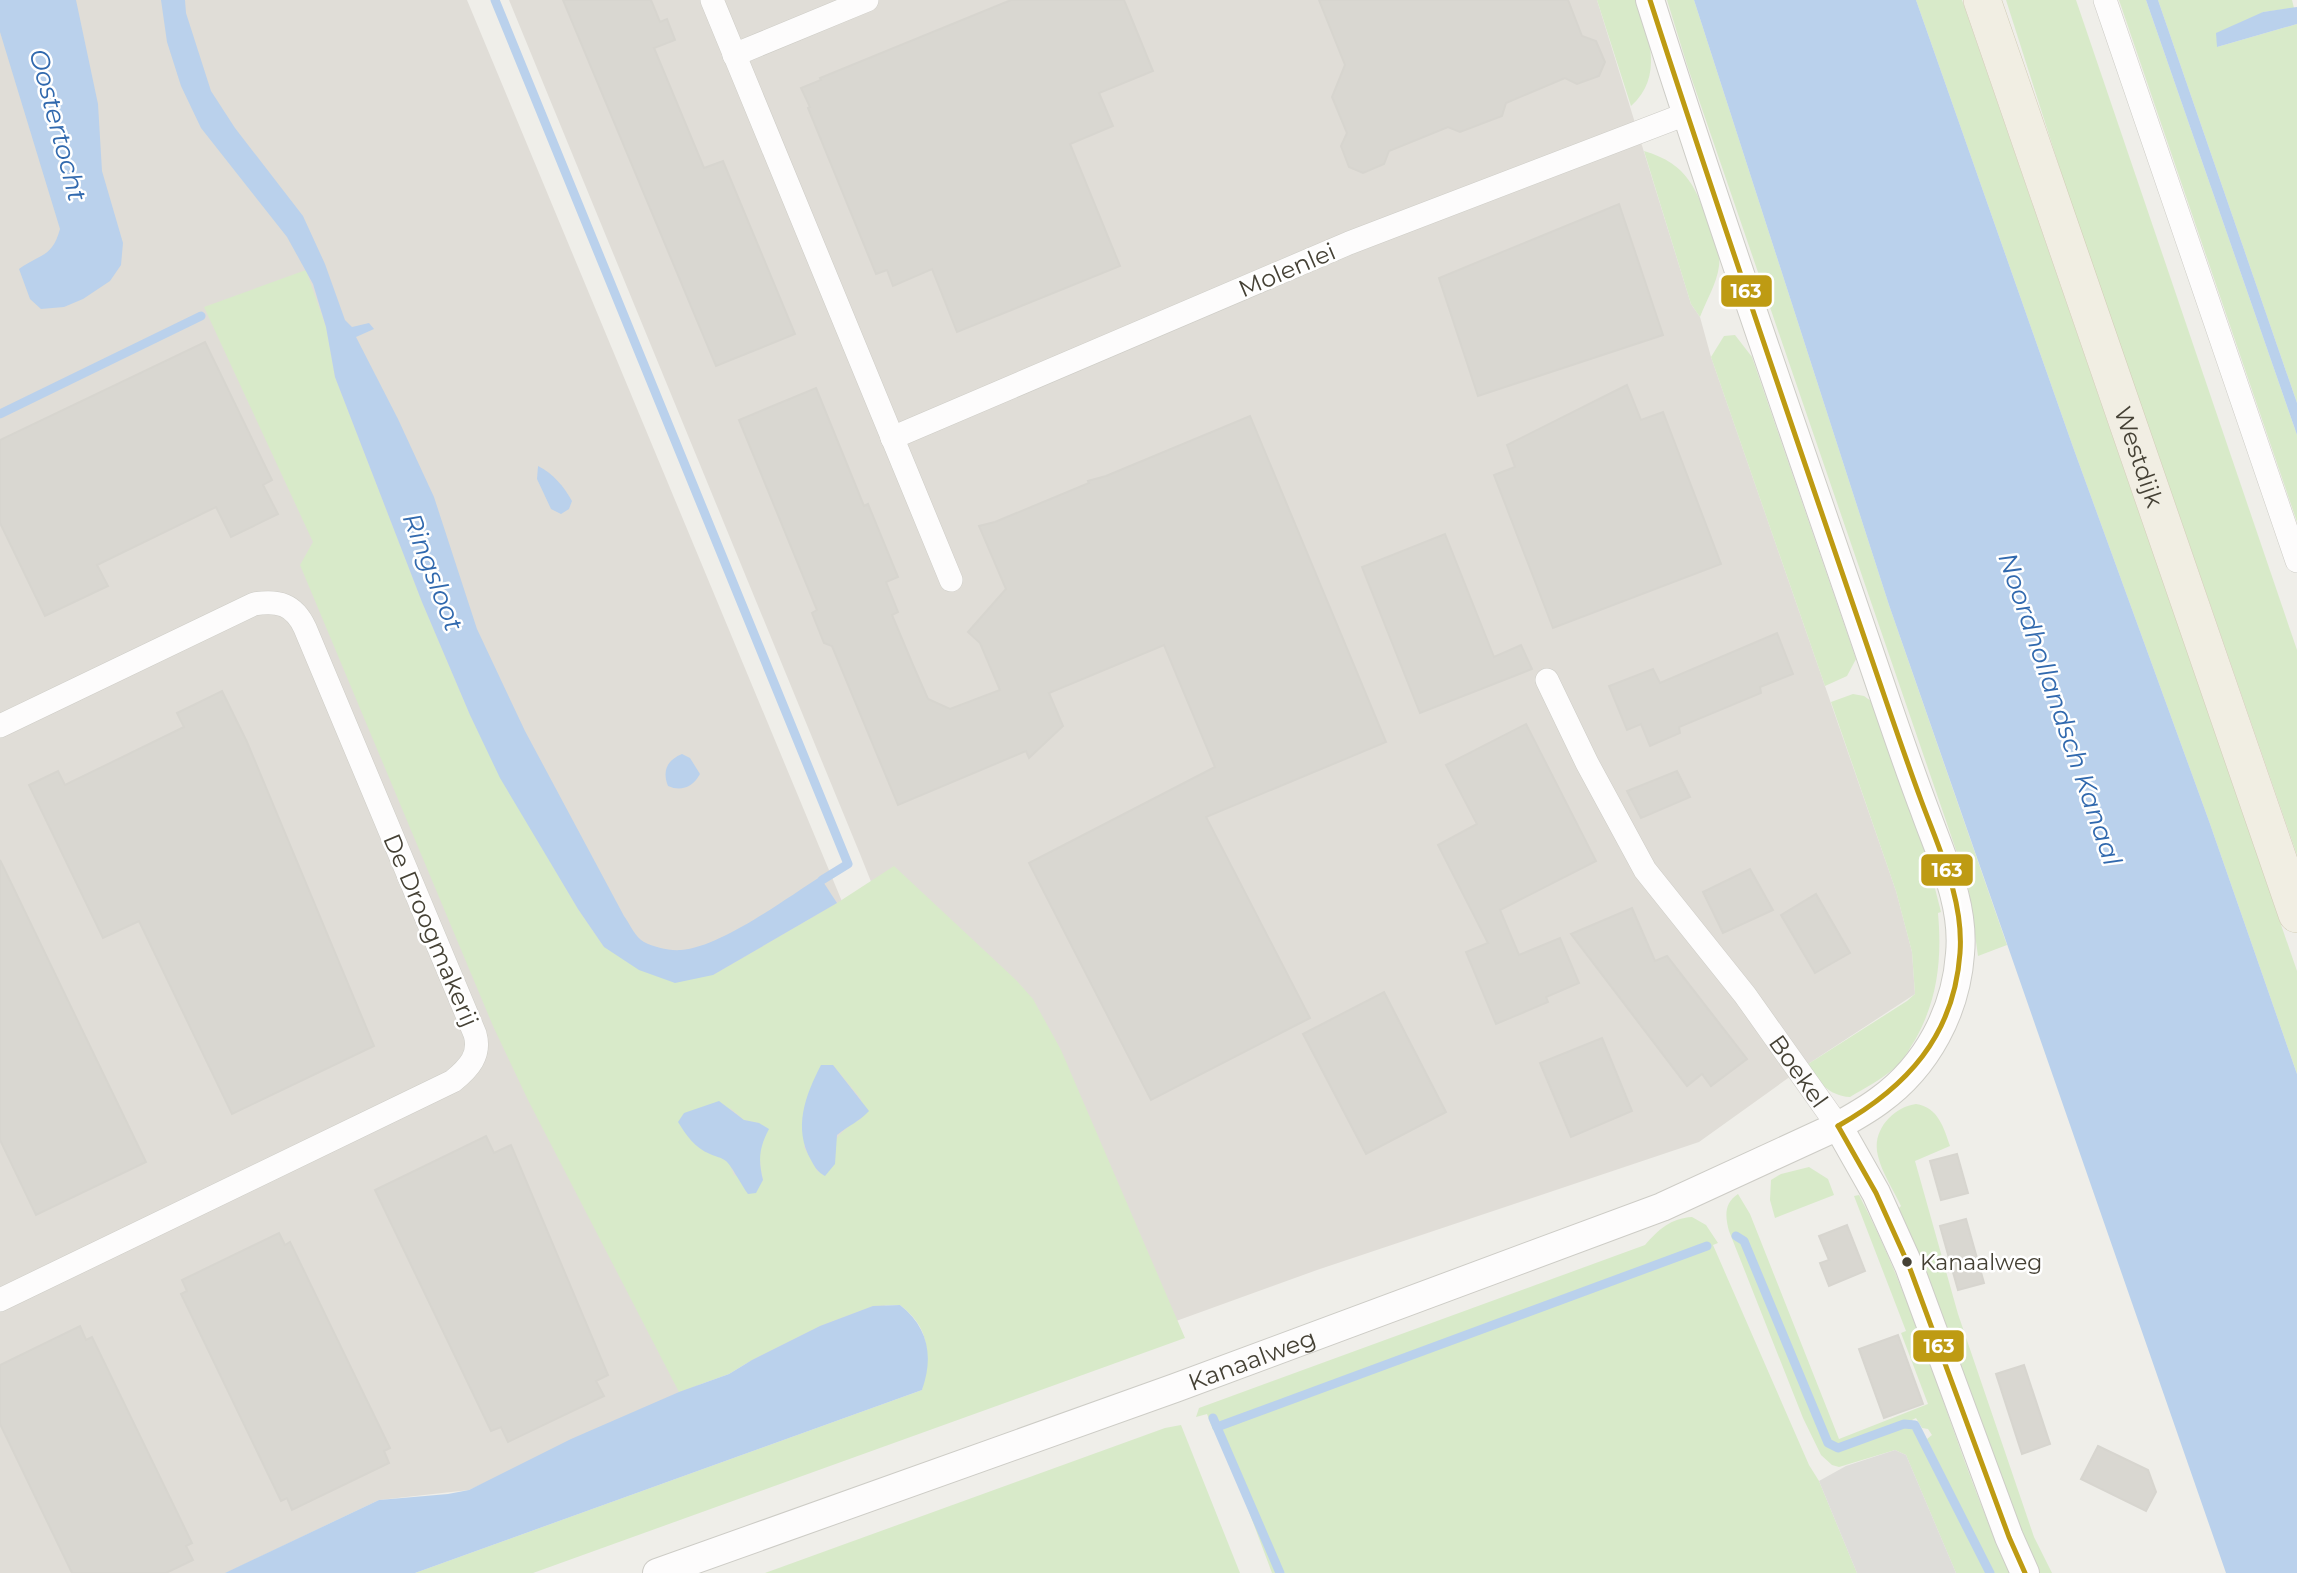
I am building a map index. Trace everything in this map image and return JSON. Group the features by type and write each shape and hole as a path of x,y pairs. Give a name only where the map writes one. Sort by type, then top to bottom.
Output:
{"main road":[{"name":"Westdijk","path":"1982,0 2297,914"}],"street":[{"path":"712,0 951,580"},
{"path":"734,55 867,0"},
{"name":"Kanaalweg","path":"657,1573 1175,1388 1704,1189 1838,1126 1881,1100 1900,1083 1934,1041 1949,1007 1961,953 1953,886 1907,763 1686,114 1650,0"},
{"path":"2105,0 2297,561"},
{"name":"Molenlei","path":"892,438 1349,243 1686,114"},
{"name":"De Droogmakerij","path":"0,726 254,604 270,601 293,610 306,628 475,1034 477,1049 470,1065 453,1081 0,1300"},
{"name":"Boekel","path":"1547,680 1587,763 1645,870 1745,995 1838,1126 1876,1193 1909,1266 2009,1537 2025,1573"}],"shaded area":[{"path":"0,0 467,0 992,1262 773,1351 469,1490 379,1500 226,1573 0,1573"},
{"path":"509,0 1597,0 1691,304 1700,317 1711,357 1896,891 1912,952 1915,994 1805,1066 1699,1142 1317,1270 1063,1362 860,854"},
{"path":"1895,1450 1906,1455 1956,1573 1857,1573 1819,1481 1846,1466"}],"green space":[{"path":"1597,0 1637,0 1642,14 1649,42 1651,69 1641,95 1631,106"},
{"path":"1667,0 1694,0 1889,605 2007,945 1978,956 1968,885"},
{"path":"1916,0 1962,0 2297,971 2297,1074 2209,821 2073,447"},
{"path":"2006,0 2076,0 2297,650 2297,855 2066,188"},
{"path":"2119,0 2146,0 2297,435 2297,522"},
{"path":"2158,0 2292,0 2294,8 2263,12 2217,47 2297,24 2297,403"},
{"path":"1644,151 1671,163 1689,180 1717,248 1718,272 1700,317 1691,304"},
{"path":"306,270 326,327 335,377 422,602 470,715 501,778 578,909 604,947 713,975 837,903 894,866 1033,999 1061,1050 1185,1338 533,1573 415,1573 922,1390 926,1343 918,1324 900,1305 873,1306 820,1326 729,1374 679,1392 528,1100 493,1026 300,565 313,542 204,307","holes":["833,1065 861,1099 861,1119 839,1135 818,1172 804,1147","730,1108 744,1120 759,1123 763,1180 734,1175 730,1164 723,1158"]},
{"path":"1735,335 1752,357 1856,659 1847,676 1825,686 1711,357 1724,336"},
{"path":"1853,694 1864,696 1871,701 1928,861 1941,912 1938,913 1937,978 1923,1025 1899,1064 1850,1097 1830,1091 1805,1066 1915,994 1912,952 1896,891 1831,702"},
{"path":"1916,1104 1935,1114 1950,1146 1915,1161 1958,1314 2034,1537 2052,1573 2040,1573 2025,1540 1924,1265 1898,1209 1901,1206 1878,1156 1878,1138 1886,1122 1899,1110"},
{"path":"1809,1167 1828,1179 1834,1195 1775,1218 1770,1200 1771,1180 1781,1174"},
{"path":"1738,1194 1750,1214 1839,1439 1928,1404 1901,1333 1906,1331 1854,1196 1859,1195 1901,1287 1971,1479 2010,1573 1993,1573 1927,1439 1932,1435 1928,1429 1922,1428 1916,1418 1912,1420 1935,1473 1986,1573 1956,1573 1906,1455 1895,1450 1839,1467 1832,1465 1821,1455 1803,1418 1729,1231 1727,1210 1730,1201"},
{"path":"1692,1217 1706,1225 1718,1243 1713,1245 1809,1465 1819,1481 1857,1573 1272,1573 1218,1429 1213,1430 1207,1414 1196,1417 1199,1408 1645,1245 1666,1226"},
{"path":"1181,1425 1240,1573 765,1573 1165,1428"}],"water":[{"name":"Oostertocht","path":"0,0 76,0 98,104 102,171 123,243 121,265 110,281 83,299 64,307 41,309 30,299 19,269 45,254 53,245 60,229 0,32"},
{"name":"Ringsloot","path":"161,0 185,0 186,13 211,91 235,128 303,216 325,264 345,320 352,327 369,323 374,329 356,337 434,497 477,629 525,731 635,934 652,946 672,950 697,947 752,921 820,877 837,903 713,975 675,983 639,970 604,947 578,909 500,778 470,715 422,602 335,377 326,327 313,284 287,237 201,128 181,86 167,42"},
{"name":"Noordhollandsch Kanaal","path":"1694,0 1916,0 2297,1074 2297,1573 2226,1573 1889,605"},
{"path":"2146,0 2158,0 2297,403 2297,435"},
{"path":"2297,7 2297,24 2217,47 2216,33 2263,12"},
{"path":"538,466 558,481 572,501 569,509 561,514 551,509 537,479"},
{"path":"682,754 690,758 700,774 686,787 673,788 668,786 666,781 667,767"},
{"path":"821,1065 833,1065 869,1111 837,1135 835,1164 825,1176 815,1168 811,1160 802,1124 806,1100"},
{"path":"719,1101 744,1120 759,1123 769,1129 760,1154 763,1180 756,1193 748,1194 726,1161 695,1145 678,1122 684,1113"},
{"path":"900,1305 917,1323 926,1343 928,1365 922,1390 415,1573 225,1573 379,1500 469,1490 571,1439 679,1392 729,1374 820,1326 873,1306"}],"building":[{"path":"563,0 651,0 660,22 667,19 675,40 654,48 704,168 723,161 795,334 716,366"},
{"path":"1011,0 1124,0 1153,71 1099,93 1113,126 1070,144 1120,266 957,332 932,269 893,286 887,270 876,274 801,88"},
{"path":"1319,0 1568,0 1582,36 1596,41 1605,62 1599,76 1577,84 1565,78 1506,103 1502,116 1460,132 1448,127 1389,151 1384,164 1363,173 1349,167 1341,146 1347,133 1332,97 1345,65"},
{"path":"1619,204 1663,335 1478,396 1439,278"},
{"path":"205,342 272,480 263,485 278,514 231,537 216,507 97,565 108,586 45,616 0,523 0,440"},
{"path":"1627,385 1641,420 1663,412 1721,564 1553,628 1494,475 1515,467 1507,445"},
{"path":"816,388 864,506 868,504 898,577 886,582 898,612 892,615 928,699 950,709 1000,690 980,643 968,632 1006,589 979,526 995,522 1089,483 1088,481 1250,416 1386,742 1206,817 1310,1018 1151,1100 1029,863 1215,767 1164,645 1049,693 1063,726 1029,758 1026,751 898,805 832,646 824,643 812,613 817,610 739,420"},
{"path":"1445,534 1494,657 1521,645 1532,669 1420,713 1362,567"},
{"path":"1777,633 1793,674 1760,687 1761,693 1679,727 1680,733 1650,746 1641,724 1627,730 1609,686 1653,669 1660,683"},
{"path":"222,691 247,742 374,1046 232,1114 139,921 103,938 29,785 58,771 65,785 184,727 177,713"},
{"path":"1526,724 1596,861 1500,910 1519,955 1560,938 1579,983 1546,997 1548,1002 1496,1024 1466,952 1488,943 1438,845 1477,824 1446,765"},
{"path":"1677,771 1690,797 1641,818 1627,791"},
{"path":"0,860 146,1162 36,1215 0,1140"},
{"path":"1750,869 1773,910 1723,933 1703,892"},
{"path":"1816,894 1850,953 1815,973 1781,915"},
{"path":"1632,908 1655,961 1667,956 1747,1059 1711,1086 1702,1074 1687,1086 1571,934"},
{"path":"1384,992 1446,1112 1366,1154 1303,1034"},
{"path":"1602,1038 1632,1111 1571,1137 1540,1063"},
{"path":"486,1136 494,1153 511,1145 608,1375 596,1381 604,1396 508,1442 501,1427 491,1431 375,1190"},
{"path":"1957,1154 1968,1193 1941,1200 1930,1161"},
{"path":"1966,1219 1984,1283 1958,1290 1940,1226"},
{"path":"1847,1225 1865,1271 1829,1286 1820,1263 1829,1260 1819,1236"},
{"path":"279,1233 285,1245 290,1242 390,1448 384,1451 389,1463 292,1510 287,1498 281,1501 181,1294 187,1291 182,1280"},
{"path":"80,1326 86,1340 92,1337 192,1543 186,1546 193,1560 166,1573 72,1573 0,1424 0,1365"},
{"path":"1898,1335 1923,1404 1884,1418 1859,1349"},
{"path":"2024,1365 2050,1444 2022,1454 1996,1374"},
{"path":"2098,1446 2148,1470 2156,1492 2146,1511 2081,1479"}],"waterway":[{"path":"495,0 848,864 822,880"},
{"path":"0,414 201,316"},
{"path":"1736,1236 1744,1241 1828,1443 1838,1448 1904,1424 1915,1425 1990,1573"},
{"path":"1217,1427 1707,1246"},
{"path":"1213,1418 1280,1573"}],"transit line":[{"name":"163","path":"1650,0 1795,435 1902,748 1949,875 1958,914 1960,953 1956,983 1937,1034 1923,1056 1905,1076 1863,1111 1838,1126"},
{"name":"163","path":"1838,1126 1876,1193 1909,1266 2009,1537 2025,1573"}],"place":[{"name":"Kanaalweg","path":"1907,1262"}]}
